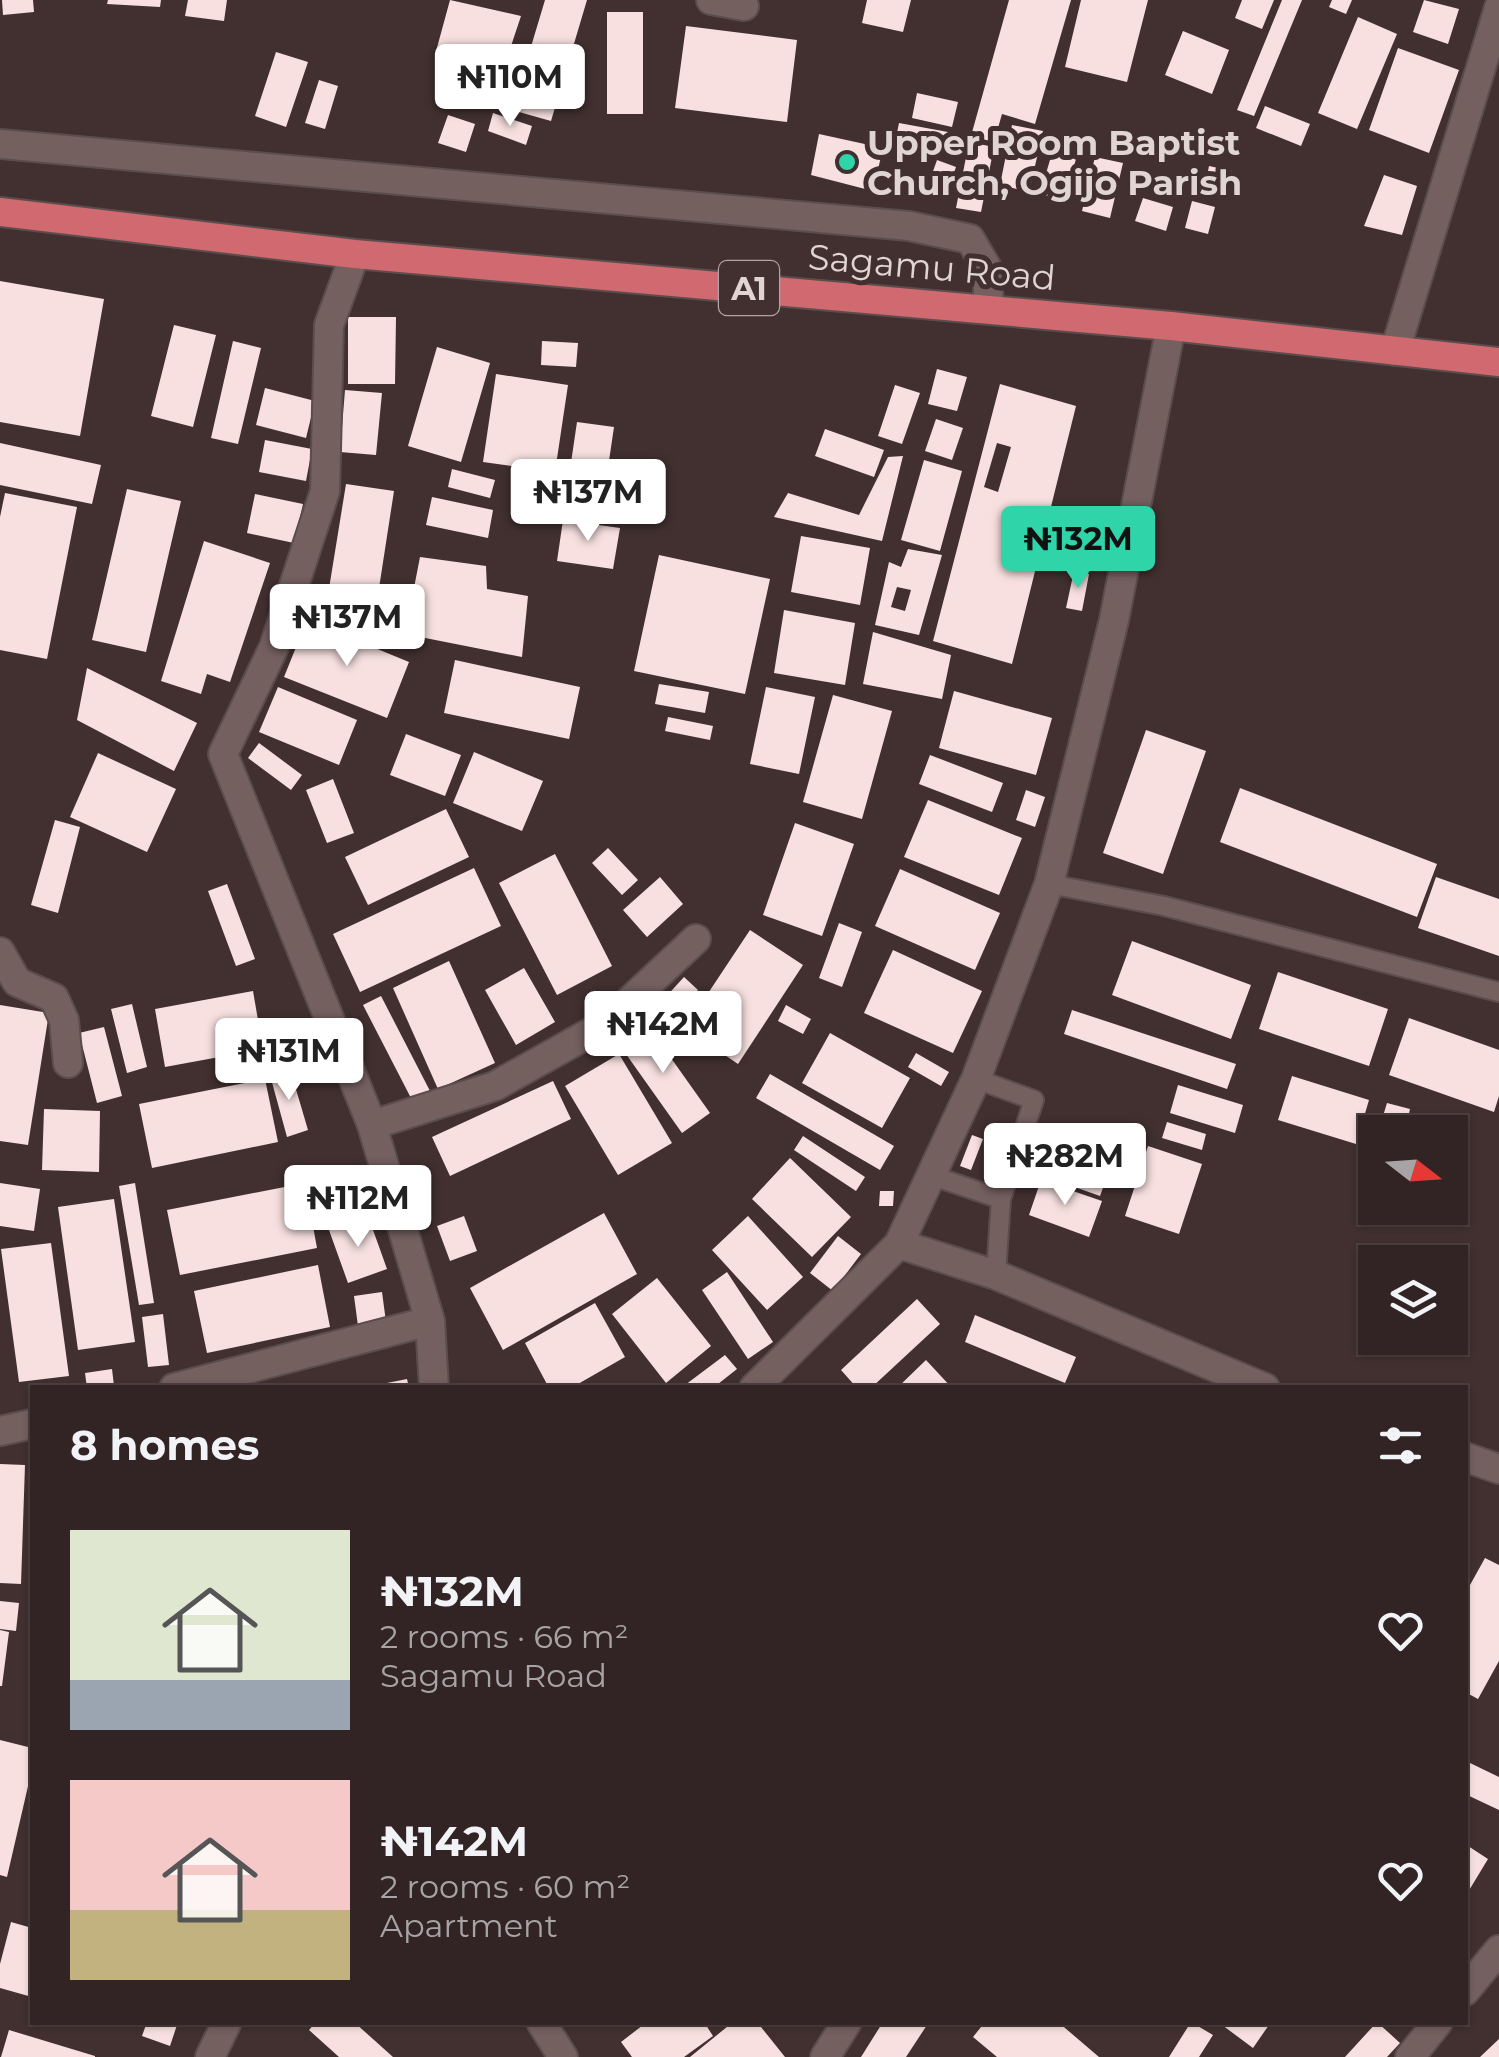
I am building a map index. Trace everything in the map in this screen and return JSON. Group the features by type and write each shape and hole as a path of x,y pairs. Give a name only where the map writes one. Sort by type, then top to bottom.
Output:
{"highway":[{"name":"Sagamu Road","path":"0,212 355,254 1171,326 1499,362"}],"street":[{"path":"712,0 744,6"},
{"path":"1395,351 1499,8"},
{"path":"0,144 908,226 970,239 987,268 988,309"},
{"path":"355,254 329,326 325,491 274,647 223,754 372,1125 430,1322 434,1385"},
{"path":"757,1385 899,1244 976,1080 1050,884 1114,620 1171,326"},
{"path":"372,1125 495,1086 588,1034 696,939"},
{"path":"0,952 16,982 54,998 64,1020 68,1064"},
{"path":"899,1244 996,1275 1258,1385"},
{"path":"186,1385 430,1322"},
{"path":"0,1431 30,1424"},
{"path":"1468,1459 1499,1469"},
{"path":"1468,1986 1499,1950"},
{"path":"210,2057 225,2025"},
{"path":"543,2025 564,2057"},
{"path":"825,2057 845,2025"},
{"path":"1410,2057 1436,2025"}],"lane":[{"path":"1050,884 1164,906 1499,992"},
{"path":"976,1080 1034,1100 1001,1199 996,1275"},
{"path":"934,1176 1001,1199"}],"building":[{"path":"2,0 33,0 34,12 3,15"},
{"path":"108,0 161,0 160,7 107,4"},
{"path":"188,0 227,0 224,21 185,16"},
{"path":"450,0 521,16 495,94 458,94 467,68 435,55"},
{"path":"545,0 587,0 551,121 512,110"},
{"path":"867,0 911,0 903,32 862,23"},
{"path":"1009,0 1071,0 1035,124 1002,114 994,142 971,136"},
{"path":"1081,0 1148,0 1127,82 1065,67"},
{"path":"1242,0 1274,0 1262,29 1235,18"},
{"path":"1282,0 1302,0 1254,116 1237,110"},
{"path":"1332,0 1352,0 1346,14 1329,7"},
{"path":"1424,0 1459,9 1448,44 1413,32"},
{"path":"607,12 643,12 643,114 607,114"},
{"path":"1358,17 1397,34 1357,129 1318,113"},
{"path":"686,26 797,40 787,122 675,108"},
{"path":"1183,31 1229,50 1212,94 1165,75"},
{"path":"1398,48 1459,70 1429,153 1369,130"},
{"path":"276,52 308,62 286,127 255,116"},
{"path":"319,80 338,86 325,129 305,123"},
{"path":"917,93 958,102 952,127 912,118"},
{"path":"1265,106 1310,124 1301,146 1256,128"},
{"path":"493,113 532,126 526,145 488,131"},
{"path":"448,115 475,124 466,152 438,143"},
{"path":"899,123 948,132 944,152 895,143"},
{"path":"1012,125 1043,131 1029,192 1000,185"},
{"name":"Upper Room Baptist Church, Ogijo Parish","path":"819,134 883,148 873,191 811,175"},
{"path":"969,142 994,147 981,212 956,208"},
{"path":"1052,153 1076,159 1064,201 1040,194"},
{"path":"1095,157 1123,163 1110,218 1082,211"},
{"path":"937,160 956,167 945,198 926,191"},
{"path":"1209,166 1232,171 1227,196 1204,191"},
{"path":"1384,175 1417,186 1402,235 1364,226"},
{"path":"1143,198 1173,207 1166,231 1135,221"},
{"path":"1192,201 1215,207 1208,234 1185,228"},
{"path":"0,281 104,299 80,436 0,422"},
{"path":"348,317 396,317 395,384 348,384"},
{"path":"174,325 216,335 193,427 151,416"},
{"path":"233,341 261,348 238,444 211,438"},
{"path":"542,341 578,343 576,367 541,365"},
{"path":"437,347 490,363 461,462 408,446"},
{"path":"937,369 967,377 957,411 928,404"},
{"path":"496,374 568,385 555,472 483,462"},
{"path":"1000,384 1076,406 1012,664 933,641","holes":["997,443 1011,447 998,492 984,487"]},
{"path":"895,385 920,393 902,444 878,436"},
{"path":"265,388 315,401 306,438 256,425"},
{"path":"345,390 382,393 376,455 340,452"},
{"path":"936,419 963,428 952,460 925,451"},
{"path":"577,422 614,427 601,515 564,510"},
{"path":"825,429 884,450 874,477 815,456"},
{"path":"265,440 312,449 306,481 259,472"},
{"path":"0,443 101,465 92,504 0,485"},
{"path":"903,456 882,541 774,517 788,493 859,515 888,457"},
{"path":"924,460 962,471 940,551 901,540"},
{"path":"452,469 495,480 490,498 448,487"},
{"path":"346,484 394,491 375,614 326,607"},
{"path":"127,489 181,501 146,652 92,640"},
{"path":"5,493 77,507 47,659 0,650 0,517"},
{"path":"255,494 303,504 294,543 247,533"},
{"path":"432,497 493,510 488,538 426,525"},
{"path":"563,520 620,528 613,569 557,561"},
{"path":"801,536 870,548 860,605 791,592"},
{"path":"204,541 270,563 230,682 207,674 201,694 161,681"},
{"path":"908,549 942,555 919,635 875,625 889,562 901,567","holes":["897,587 911,590 905,611 891,607"]},
{"path":"659,555 770,579 745,694 634,671"},
{"path":"420,557 486,566 487,589 528,596 522,657 405,634"},
{"path":"1074,571 1089,574 1082,611 1066,608"},
{"path":"784,610 855,623 845,685 774,673"},
{"path":"307,620 409,662 387,718 284,677"},
{"path":"873,632 951,655 942,699 863,684"},
{"path":"455,660 580,687 569,739 444,713"},
{"path":"87,668 197,723 174,771 77,720"},
{"path":"659,684 709,692 705,713 655,704"},
{"path":"278,687 357,720 339,765 259,732"},
{"path":"766,687 815,697 799,774 750,764"},
{"path":"954,691 1052,718 1036,775 939,748"},
{"path":"833,695 892,711 862,819 803,802"},
{"path":"668,717 713,726 710,740 665,731"},
{"path":"1146,730 1206,751 1163,874 1103,853"},
{"path":"406,734 461,755 445,796 390,775"},
{"path":"259,743 302,775 291,790 248,758"},
{"path":"474,752 543,781 522,831 453,803"},
{"path":"98,753 176,789 147,852 70,817"},
{"path":"930,755 1003,783 992,812 919,784"},
{"path":"333,779 354,833 327,843 306,790"},
{"path":"1240,788 1437,864 1417,917 1220,842"},
{"path":"1026,790 1045,797 1035,827 1016,820"},
{"path":"928,800 1022,838 999,895 904,857"},
{"path":"446,809 469,857 368,905 345,857"},
{"path":"55,820 80,827 58,913 31,905"},
{"path":"795,823 854,844 822,936 763,915"},
{"path":"608,848 638,880 622,895 592,863"},
{"path":"555,854 612,966 557,995 499,883"},
{"path":"474,868 501,926 360,992 333,934"},
{"path":"900,869 1000,913 975,970 875,926"},
{"path":"660,877 683,904 647,937 623,910"},
{"path":"1436,877 1499,899 1499,956 1418,928"},
{"path":"227,884 255,959 236,966 208,891"},
{"path":"839,923 862,932 842,987 819,978"},
{"path":"750,930 803,965 738,1064 685,1028"},
{"path":"1132,941 1251,985 1231,1039 1112,995"},
{"path":"893,950 982,991 953,1053 864,1013"},
{"path":"449,961 495,1063 438,1089 393,988"},
{"path":"524,968 555,1022 516,1045 485,990"},
{"path":"1278,972 1388,1009 1369,1066 1259,1029"},
{"path":"684,977 698,990 677,1014 663,1000"},
{"path":"253,991 263,1049 165,1067 155,1009"},
{"path":"381,996 430,1091 412,1100 363,1005"},
{"path":"132,1004 147,1067 127,1073 111,1009"},
{"path":"0,1005 49,1013 28,1145 0,1141"},
{"path":"786,1005 811,1019 803,1034 778,1021"},
{"path":"1072,1010 1236,1064 1227,1089 1064,1034"},
{"path":"1409,1018 1499,1050 1499,1096 1494,1112 1389,1075"},
{"path":"644,1020 710,1113 682,1133 616,1040"},
{"path":"104,1027 122,1096 97,1103 79,1033"},
{"path":"830,1033 910,1078 882,1128 802,1083"},
{"path":"916,1053 949,1072 941,1086 908,1067"},
{"path":"619,1054 672,1143 618,1175 565,1086"},
{"path":"290,1069 308,1130 287,1137 270,1075"},
{"path":"770,1074 894,1146 880,1170 756,1098"},
{"path":"1292,1076 1369,1100 1365,1115 1358,1115 1356,1144 1278,1120"},
{"path":"265,1079 278,1142 152,1168 139,1104"},
{"path":"553,1081 571,1119 450,1176 432,1137"},
{"path":"1178,1085 1243,1105 1235,1133 1170,1113"},
{"path":"1387,1103 1410,1109 1409,1115 1383,1115"},
{"path":"44,1109 100,1111 99,1172 42,1170"},
{"path":"1167,1122 1206,1134 1202,1150 1162,1138"},
{"path":"1088,1130 1120,1142 1100,1196 1069,1185"},
{"path":"972,1135 983,1139 971,1170 960,1166"},
{"path":"803,1136 865,1177 856,1191 794,1150"},
{"path":"1148,1146 1202,1164 1179,1234 1125,1216"},
{"path":"790,1158 851,1217 812,1257 752,1199"},
{"path":"1041,1180 1102,1201 1089,1237 1029,1215"},
{"path":"0,1183 40,1189 34,1231 0,1226"},
{"path":"135,1183 154,1303 139,1305 119,1186"},
{"path":"305,1183 317,1248 180,1275 167,1210"},
{"path":"880,1191 894,1191 893,1206 879,1206"},
{"path":"114,1199 135,1342 78,1350 58,1207"},
{"path":"604,1213 637,1274 503,1350 470,1288"},
{"path":"368,1216 387,1269 348,1283 329,1230"},
{"path":"464,1216 477,1251 450,1261 437,1226"},
{"path":"748,1216 803,1277 767,1310 712,1250"},
{"path":"838,1236 861,1254 833,1291 810,1273"},
{"path":"51,1243 69,1376 19,1382 1,1249"},
{"path":"318,1265 330,1327 207,1353 194,1291"},
{"path":"727,1272 773,1342 748,1359 702,1290"},
{"path":"657,1278 711,1346 666,1383 612,1314"},
{"path":"382,1292 386,1322 358,1326 354,1296"},
{"path":"917,1299 940,1324 874,1385 854,1385 841,1370"},
{"path":"595,1303 625,1357 576,1385 547,1385 525,1343"},
{"path":"163,1314 169,1365 148,1367 142,1317"},
{"path":"975,1315 1076,1357 1065,1383 965,1342"},
{"path":"725,1355 737,1369 717,1385 685,1385"},
{"path":"926,1360 949,1385 900,1385"},
{"path":"112,1369 114,1385 87,1385 85,1373"},
{"path":"407,1379 408,1385 377,1385"},
{"path":"0,1464 25,1465 21,1584 0,1583"},
{"path":"1485,1558 1499,1565 1499,1661 1478,1699 1468,1694 1468,1589"},
{"path":"0,1601 19,1603 16,1631 0,1629"},
{"path":"0,1630 9,1632 2,1686 0,1686"},
{"path":"0,1740 30,1748 30,1778 7,1877 0,1875"},
{"path":"1470,1763 1499,1777 1499,1810 1468,1795"},
{"path":"1468,1846 1488,1859 1468,1892"},
{"path":"11,1922 30,1927 30,1996 0,1988 0,1964"},
{"path":"146,2025 177,2025 170,2046 142,2036"},
{"path":"313,2025 357,2025 393,2057 339,2057 309,2030"},
{"path":"643,2025 706,2025 713,2036 684,2057 632,2057 621,2042"},
{"path":"729,2025 759,2025 785,2057 690,2057"},
{"path":"881,2025 927,2025 906,2057 861,2057"},
{"path":"983,2025 1062,2025 1099,2057 997,2057 973,2037"},
{"path":"1189,2025 1213,2035 1199,2057 1169,2057"},
{"path":"1222,2025 1269,2025 1253,2048"},
{"path":"1374,2025 1380,2025 1400,2043 1387,2057 1345,2057"},
{"path":"9,2030 95,2056 95,2057 1,2057"},
{"path":"1499,2039 1499,2057 1480,2057"}],"place":[{"name":"Upper Room Baptist Church, Ogijo Parish","path":"847,162"}]}
